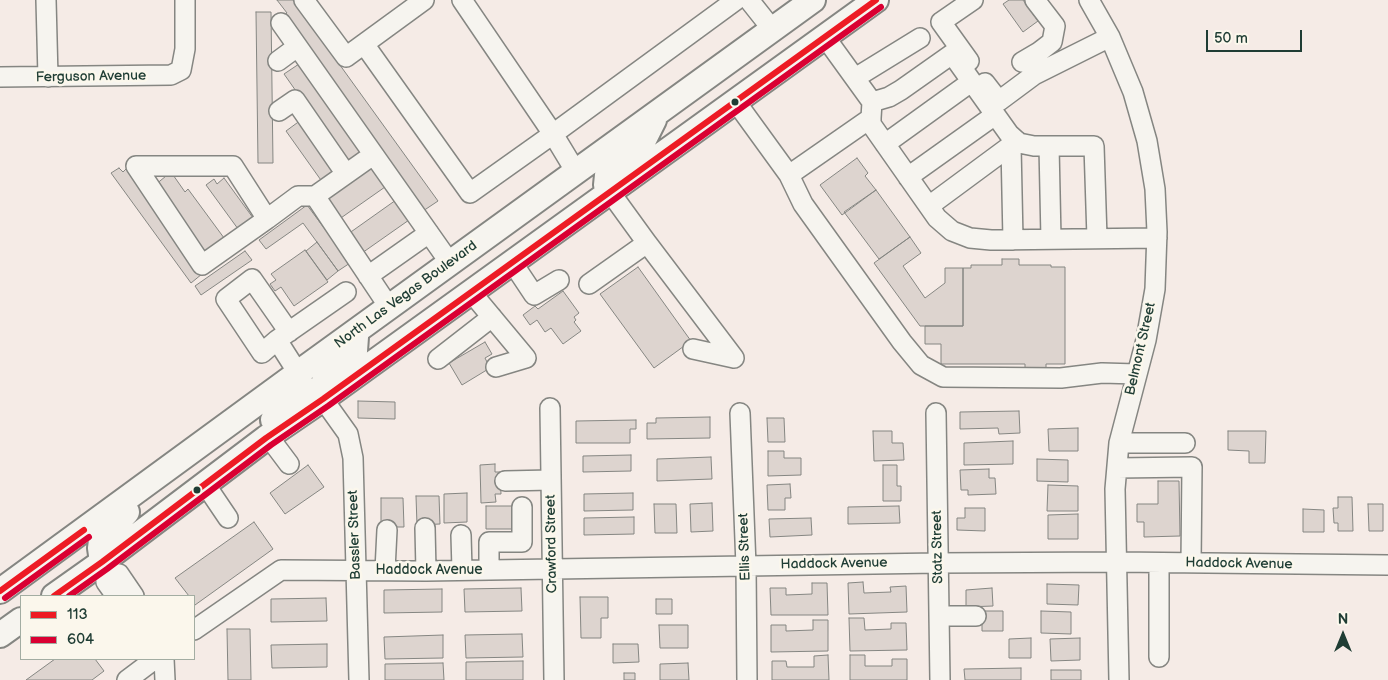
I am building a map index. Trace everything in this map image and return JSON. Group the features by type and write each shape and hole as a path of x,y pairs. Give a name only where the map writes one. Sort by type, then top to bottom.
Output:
{"main road":[{"name":"North Las Vegas Boulevard","path":"0,591 813,0"},
{"path":"56,595 105,567 205,484 262,441 876,0"},
{"path":"610,192 606,185 607,176 611,170 642,144 658,112"},
{"path":"541,241 551,219 580,194 580,182 576,172"},
{"path":"323,399 323,384 326,376 354,351 357,330"},
{"path":"262,441 261,430 286,409 299,394 301,385 298,373"},
{"path":"105,567 100,548 101,541 124,516 130,506 134,492"},
{"path":"0,635 20,621"}],"street":[{"path":"46,0 48,77"},
{"name":"Ferguson Avenue","path":"0,77 172,76 181,70 185,49 184,0"},
{"path":"304,0 346,57 424,0"},
{"path":"462,0 576,172"},
{"path":"364,44 470,193 736,0"},
{"path":"749,0 772,29"},
{"path":"973,0 941,22 999,101 1034,76 1110,37"},
{"path":"1022,62 1040,52 1052,42 1055,26 1035,0"},
{"name":"Belmont Street","path":"1089,0 1110,37 1133,92 1147,141 1155,189 1157,238 1155,289 1146,340 1119,443 1117,468 1118,680"},
{"path":"281,23 450,263"},
{"path":"825,37 855,78 871,110 870,124 937,218 952,231 970,238 991,240 1157,238"},
{"path":"855,78 920,38"},
{"path":"278,61 297,47"},
{"path":"789,175 889,96 901,90 952,54 1009,134 1014,144 1013,240"},
{"path":"885,144 971,82"},
{"path":"279,111 295,100 346,174"},
{"path":"736,102 789,175 803,204 902,342 921,365 943,377 1061,378 1102,373 1137,374"},
{"path":"908,177 995,115"},
{"path":"929,206 1014,144 1094,146 1097,238"},
{"path":"1049,146 1051,239"},
{"path":"267,219 233,166 136,166 202,264 267,219 298,196 314,196 373,155"},
{"path":"610,192 715,332"},
{"path":"314,196 389,307"},
{"path":"368,276 429,234"},
{"path":"589,284 647,243"},
{"path":"512,262 534,295 559,280"},
{"path":"298,373 283,336 346,292"},
{"path":"471,292 526,358 496,368"},
{"path":"438,359 492,317"},
{"name":"Bassler Street","path":"323,399 348,434 354,458 359,680"},
{"name":"Crawford Street","path":"550,408 554,680"},
{"name":"Ellis Street","path":"740,413 748,680"},
{"name":"Statz Street","path":"936,413 940,680"},
{"path":"262,441 289,464"},
{"path":"1119,443 1185,443"},
{"path":"1117,468 1192,468 1192,563"},
{"path":"505,481 551,480"},
{"path":"205,484 228,518"},
{"path":"489,570 489,542 522,542 522,507"},
{"path":"522,526 552,526"},
{"path":"425,528 426,571"},
{"path":"385,570 387,530"},
{"path":"461,535 462,570"},
{"name":"Haddock Avenue","path":"195,629 281,570 426,571 1117,562 1388,566"},
{"path":"1159,562 1159,657"},
{"path":"105,567 106,582 115,595"},
{"path":"105,567 118,574 133,595"},
{"path":"939,616 976,616"},
{"path":"127,680 154,660"},
{"path":"164,660 165,680"}],"building":[{"path":"277,0 293,0 438,201 423,211 282,17 287,13"},
{"path":"1009,0 1023,0 1038,21 1023,32 1003,4"},
{"path":"256,12 271,12 273,163 258,163"},
{"path":"299,64 363,154 348,165 284,74"},
{"path":"301,120 338,172 323,183 286,131"},
{"path":"857,158 868,173 865,176 876,190 842,215 820,185"},
{"path":"370,167 385,187 338,220 324,200"},
{"path":"119,168 123,172 126,169 202,274 191,283 111,173"},
{"path":"171,172 185,192 188,189 227,242 208,256 155,185"},
{"path":"224,178 256,222 241,233 206,185 214,179 217,184"},
{"path":"876,190 910,237 879,259 844,212"},
{"path":"396,200 409,220 362,253 348,234"},
{"path":"307,205 350,263 338,271 303,223 266,249 259,240"},
{"path":"910,237 921,253 903,266 925,298 945,283 945,268 963,268 963,326 920,326 874,263"},
{"path":"317,242 338,271 327,280 306,251"},
{"path":"305,250 328,282 294,306 281,287 275,291 270,284 276,280 271,274"},
{"path":"245,251 252,260 201,295 195,286"},
{"path":"1002,259 1019,259 1019,265 1065,267 1065,364 1046,364 1046,372 1025,371 1025,364 941,364 941,344 925,344 925,326 963,326 963,268 971,268 971,265 1002,265"},
{"path":"638,267 691,341 654,368 600,294"},
{"path":"563,291 579,313 574,317 576,320 574,322 581,331 563,344 551,328 545,332 537,320 530,325 523,315 535,306 538,309"},
{"path":"485,342 492,354 485,358 490,368 462,385 449,363"},
{"path":"358,401 395,402 395,419 358,418"},
{"path":"1019,411 1020,433 999,434 998,428 960,429 960,412"},
{"path":"710,417 710,438 647,439 647,423 656,423 656,418"},
{"path":"767,418 784,418 785,442 768,442"},
{"path":"636,420 636,429 630,429 630,443 576,443 576,421"},
{"path":"1078,428 1078,451 1049,451 1048,429"},
{"path":"873,431 892,431 892,443 903,443 904,460 874,461"},
{"path":"1228,431 1266,431 1265,463 1249,463 1249,451 1228,450"},
{"path":"1013,441 1013,464 964,465 964,443"},
{"path":"768,451 784,451 784,458 801,458 801,475 768,476"},
{"path":"631,455 631,471 583,472 583,456"},
{"path":"711,457 712,479 657,481 657,459"},
{"path":"1037,459 1068,460 1068,482 1037,481"},
{"path":"495,464 495,472 500,472 501,494 495,494 496,502 481,503 480,465"},
{"path":"308,465 324,487 285,514 270,493"},
{"path":"883,465 897,465 897,486 901,486 901,501 883,501"},
{"path":"989,469 989,478 995,478 996,494 968,495 968,490 961,490 960,470"},
{"path":"1158,481 1179,481 1180,536 1144,537 1144,522 1137,522 1137,504 1158,504"},
{"path":"790,484 791,498 785,498 785,510 768,510 767,485"},
{"path":"1048,485 1078,486 1078,511 1047,511"},
{"path":"467,493 467,522 444,523 444,494"},
{"path":"633,493 633,510 584,511 584,494"},
{"path":"416,496 439,496 440,524 417,525"},
{"path":"1338,497 1352,497 1353,531 1338,531 1338,523 1334,523 1333,508 1338,508"},
{"path":"381,498 403,498 404,527 381,527"},
{"path":"712,503 713,531 691,532 690,504"},
{"path":"654,504 676,504 677,533 655,533"},
{"path":"1368,504 1383,504 1383,531 1369,531"},
{"path":"486,506 515,506 515,529 486,529"},
{"path":"899,506 900,523 848,524 848,507"},
{"path":"965,508 985,508 985,531 957,530 957,518 965,518"},
{"path":"1303,509 1324,510 1324,532 1303,532"},
{"path":"1078,514 1078,539 1048,539 1048,515"},
{"path":"634,517 634,534 584,535 584,518"},
{"path":"811,518 812,535 770,537 769,519"},
{"path":"254,522 273,549 195,605 195,595 188,595 175,578"},
{"path":"863,582 864,593 891,592 890,587 906,586 907,612 849,614 848,583"},
{"path":"812,583 827,583 828,615 771,615 770,588 786,588 786,595 812,594"},
{"path":"1047,584 1079,585 1078,605 1047,604"},
{"path":"521,588 522,611 465,612 464,589"},
{"path":"992,588 993,606 966,607 966,590"},
{"path":"442,589 442,612 384,613 384,590"},
{"path":"580,597 608,597 608,618 601,618 601,638 581,638"},
{"path":"326,598 327,621 271,622 271,599"},
{"path":"656,599 672,599 672,614 656,614"},
{"path":"982,611 1003,611 1003,631 982,631"},
{"path":"1041,611 1071,612 1071,634 1041,633"},
{"path":"849,618 864,618 865,630 891,629 891,623 906,623 907,650 850,651"},
{"path":"813,620 828,620 828,651 771,652 771,625 786,625 786,631 813,630"},
{"path":"659,625 688,625 688,648 660,648"},
{"path":"227,629 250,629 251,680 228,680"},
{"path":"522,634 523,657 466,658 465,635"},
{"path":"443,635 443,658 385,659 384,637"},
{"path":"1031,638 1031,658 1009,658 1009,639"},
{"path":"1080,638 1080,660 1051,661 1050,639"},
{"path":"327,644 327,667 272,668 271,645"},
{"path":"613,644 638,644 639,662 613,663"},
{"path":"828,655 829,680 772,680 772,661 786,661 787,667 814,667 814,656"},
{"path":"850,655 865,655 865,666 892,666 892,659 907,659 907,680 850,680"},
{"path":"54,660 96,660 104,671 92,680 26,680"},
{"path":"523,661 523,680 466,680 466,662"},
{"path":"443,663 444,680 385,680 385,664"},
{"path":"688,663 689,680 660,680 660,664"},
{"path":"1021,668 1021,680 965,680 964,669"},
{"path":"1051,670 1081,670 1081,680 1051,680"},
{"path":"624,673 635,673 635,680 624,680"}],"transit line":[{"name":"113","path":"55,595 266,438 323,399 876,0"},
{"name":"604","path":"70,595 271,445 328,406 881,7"},
{"name":"113","path":"0,591 84,530"},
{"name":"604","path":"5,598 89,537"}]}
